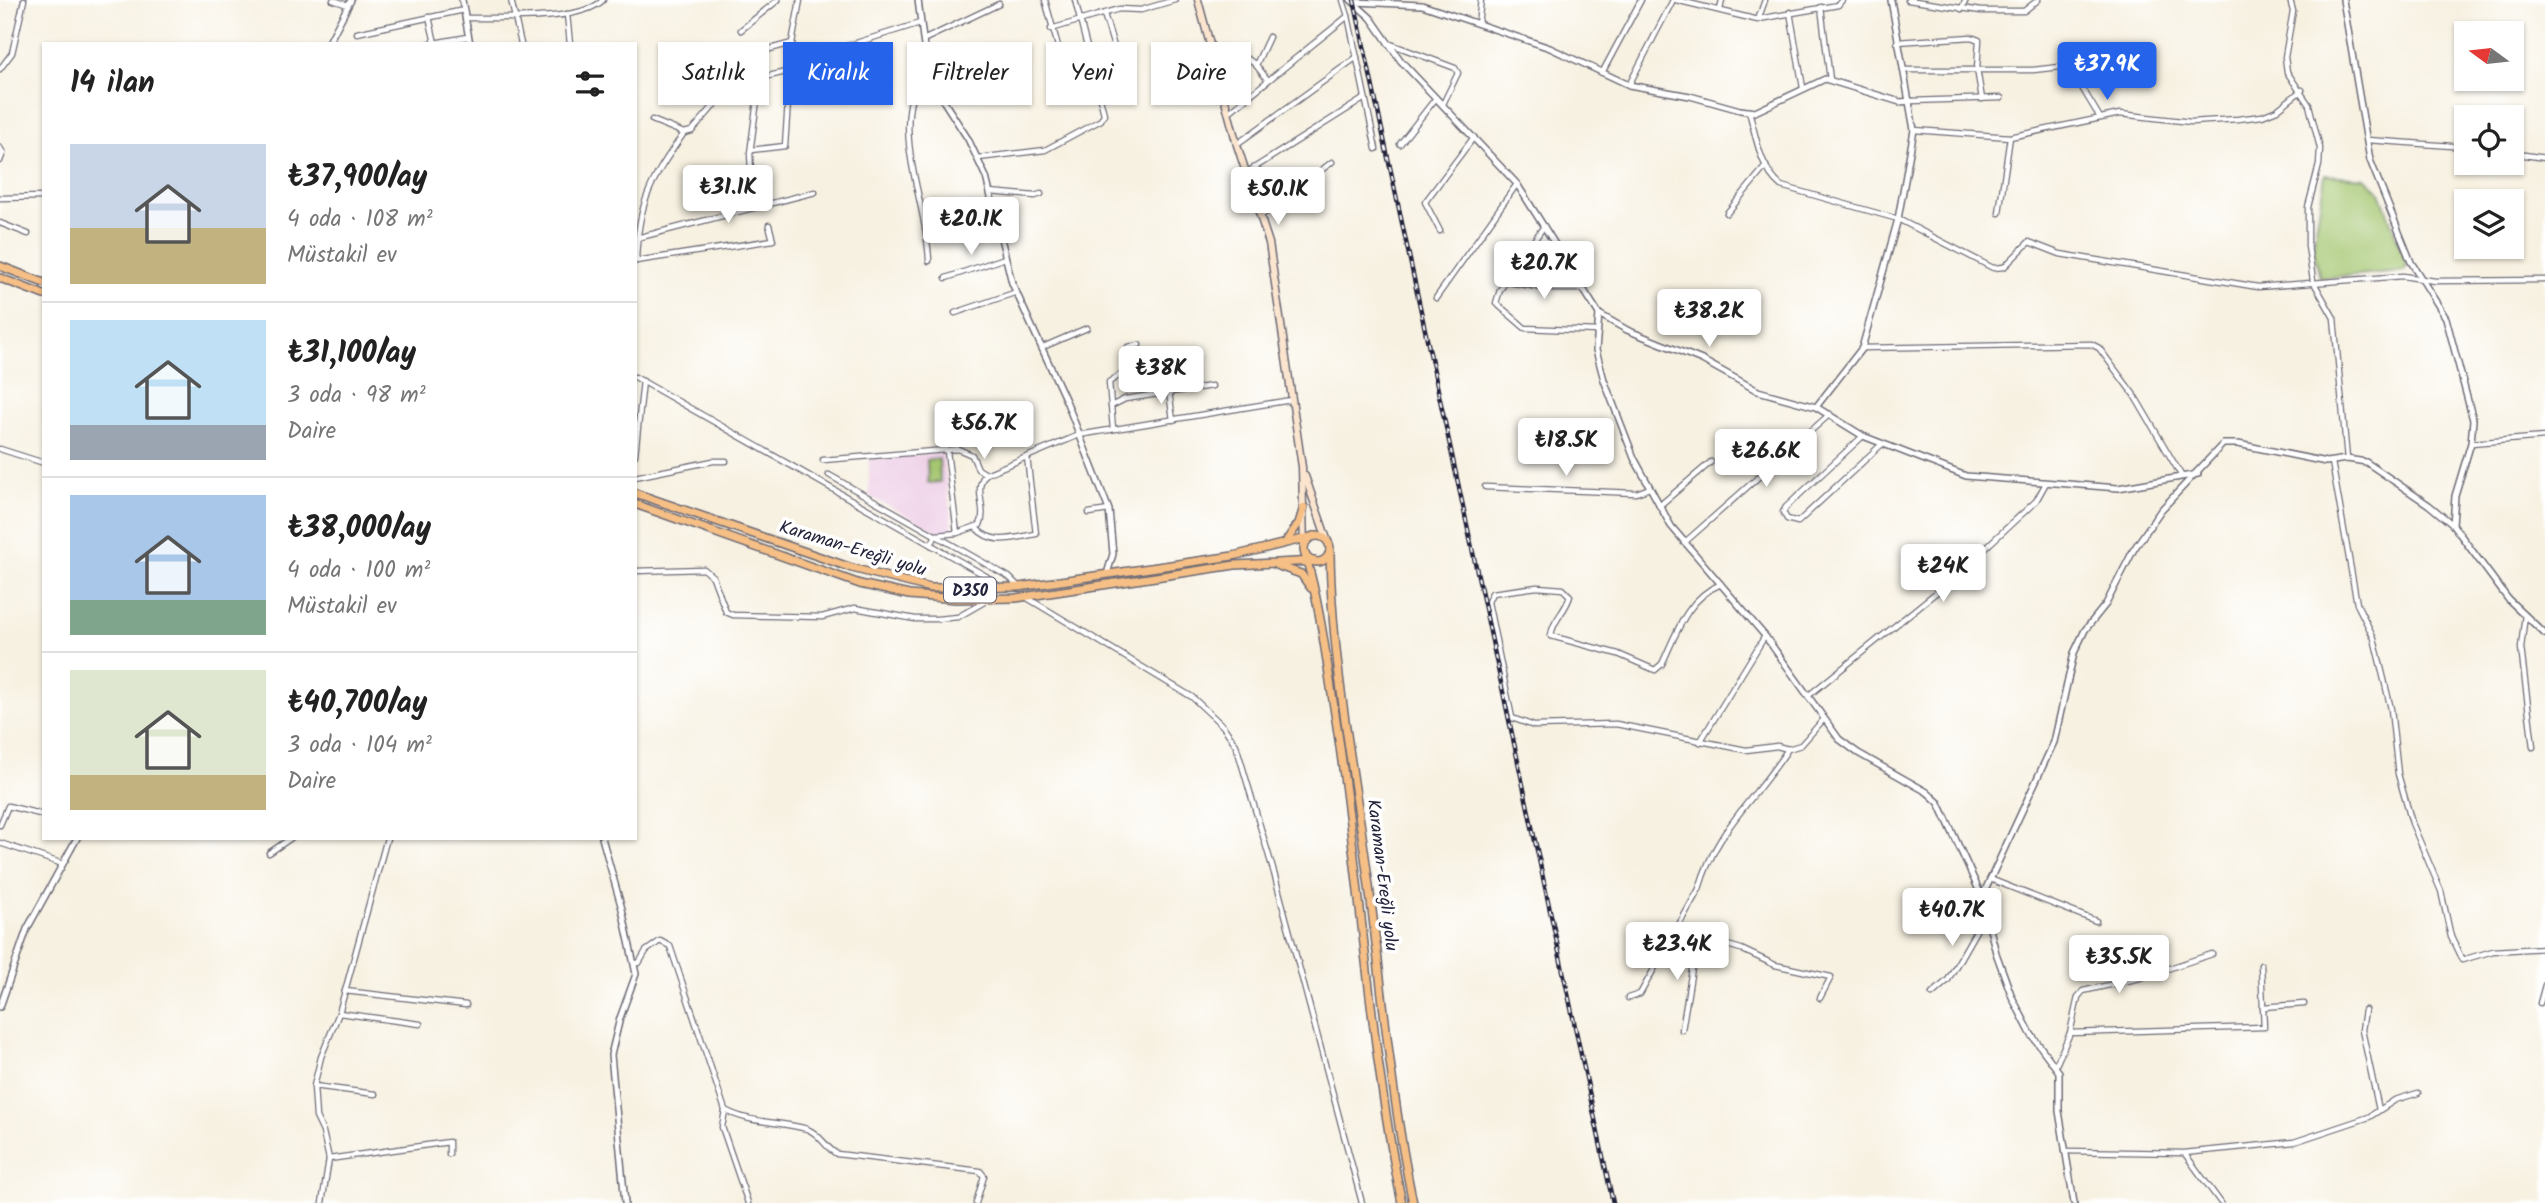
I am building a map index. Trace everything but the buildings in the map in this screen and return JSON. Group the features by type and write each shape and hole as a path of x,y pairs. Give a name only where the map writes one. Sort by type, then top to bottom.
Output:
{"highway":[{"path":"0,267 42,282"},
{"path":"0,278 42,294"},
{"name":"Karaman-Ereğli yolu","path":"637,494 891,580 930,588 1018,587 1107,575 1233,556 1304,536 1315,536"},
{"name":"Karaman-Ereğli yolu","path":"637,505 860,584 909,595 991,598 1024,596 1258,563"},
{"path":"1276,546 1288,540 1295,531 1304,507"},
{"path":"1258,563 1307,556 1324,559 1329,546 1315,536 1307,556"},
{"name":"Karaman-Ereğli yolu","path":"1329,546 1330,609 1369,886 1400,1140 1413,1203"},
{"name":"Karaman-Ereğli yolu","path":"1307,556 1317,600 1359,887 1379,1077 1402,1203"},
{"name":"D350","path":"1258,563 1281,566 1301,574 1317,600"}],"main road":[{"path":"1198,0 1210,42"},
{"path":"1226,105 1245,173 1269,243 1302,467 1307,556"},
{"path":"1302,467 1329,546"}],"street":[{"path":"0,69 12,53 24,0"},
{"path":"329,42 349,3 333,0"},
{"path":"446,42 469,40 462,0"},
{"path":"511,0 521,42"},
{"path":"465,18 567,14 590,10 603,0"},
{"path":"741,30 778,0"},
{"path":"792,42 800,0"},
{"path":"918,0 922,40 999,4"},
{"path":"1045,0 1055,42"},
{"path":"978,158 1045,150 1101,120 1104,114 1075,0"},
{"path":"1051,29 1119,9 1141,10 1175,0"},
{"path":"1343,0 1376,149"},
{"path":"1478,25 1481,0"},
{"path":"1602,74 1641,0"},
{"path":"1629,85 1675,0 1758,20 1838,5 1842,0"},
{"path":"1720,10 1723,0"},
{"path":"1758,20 1765,0"},
{"path":"1816,407 1862,348 1898,219 1914,130 1891,0"},
{"path":"1908,0 1961,9 2024,11 2038,0"},
{"path":"1961,9 1966,0"},
{"path":"2290,0 2293,11 2285,57 2287,72 2302,90 2309,105 2320,148 2319,165 2308,207 2308,246 2313,281 2334,318 2347,459"},
{"path":"2343,0 2370,160 2411,262 2446,318 2473,420 2471,443 2455,496 2453,526"},
{"path":"1356,1 1422,5 1549,48 1629,85 1755,112 1825,79 1899,102 2001,99"},
{"path":"1356,1 1436,98 1475,136 1517,184 1599,314 1627,330 1702,360 1758,391 1816,407 1863,436 1966,476 2118,488 2198,474"},
{"path":"1821,7 1830,80"},
{"path":"357,33 464,10"},
{"path":"1790,12 1802,88"},
{"path":"567,14 570,42"},
{"path":"1104,14 1113,42"},
{"path":"1228,113 1348,16"},
{"path":"429,18 435,42"},
{"path":"859,42 920,23"},
{"path":"1256,65 1269,37"},
{"path":"1897,42 1971,37 1979,40 1978,69 1982,99"},
{"path":"1388,43 1455,68 1458,73 1456,82 1443,104"},
{"path":"1237,145 1357,57"},
{"path":"1251,61 1267,79"},
{"path":"1902,70 2033,70 2069,66 2099,116"},
{"path":"1914,130 2010,137 2099,116 2144,115 2191,122 2262,116 2277,110 2302,90"},
{"path":"1245,173 1365,98"},
{"path":"1400,144 1436,98"},
{"path":"652,120 684,133 692,131 715,105"},
{"path":"744,208 752,192 751,150 757,105"},
{"path":"751,150 785,146 789,105"},
{"path":"909,105 911,169 924,222 929,261"},
{"path":"945,105 978,158 990,191 1005,258 1017,292 1043,347 1109,510 1113,554 1107,575"},
{"path":"1749,111 1772,178 1791,190 1898,219 1993,268 2004,267 2029,242 2060,254 2258,287 2403,276 2421,279 2545,280"},
{"path":"637,233 647,191 684,133"},
{"path":"1440,231 1425,202 1475,136"},
{"path":"2000,213 2010,137"},
{"path":"2367,140 2454,146"},
{"path":"0,148 3,153 0,161"},
{"path":"2524,155 2545,158"},
{"path":"1261,216 1332,162"},
{"path":"1727,213 1766,166"},
{"path":"1436,298 1517,184"},
{"path":"990,191 1035,196 1041,194"},
{"path":"637,237 815,192"},
{"path":"0,198 42,197"},
{"path":"0,223 28,234"},
{"path":"637,261 773,240 769,225"},
{"path":"1544,226 1500,290 1496,303 1525,328 1597,331"},
{"path":"946,278 1005,258"},
{"path":"1508,282 1550,289 1583,289"},
{"path":"954,313 1017,292"},
{"path":"1599,314 1596,350 1604,380 1633,458 1658,506 1684,543 1765,636 1839,739 1858,754 1927,792 1939,803 1982,897 1996,953 2021,1017 2056,1065"},
{"path":"1043,347 1087,328"},
{"path":"1862,348 2091,344 2099,348 2134,395 2181,475"},
{"path":"1113,429 1109,382 1130,369 1129,347 1139,345"},
{"path":"637,378 986,576 1002,588"},
{"path":"637,436 643,381"},
{"path":"1111,406 1125,399 1212,386"},
{"path":"1169,392 1173,419"},
{"path":"936,535 976,528 983,519 979,484 986,474 1079,435 1291,400"},
{"path":"1684,543 1830,414"},
{"path":"1863,436 1786,507 1783,512 1787,519 1798,522 1882,444"},
{"path":"2471,443 2545,437"},
{"path":"1982,897 2054,742 2074,653 2085,630 2106,604 2134,549 2161,510 2198,474 2214,451 2223,444 2238,444 2296,458 2366,462 2429,505 2453,526 2508,599 2545,634"},
{"path":"0,449 42,462"},
{"path":"947,451 957,533"},
{"path":"823,460 967,451 978,469 986,474"},
{"path":"976,528 985,538 1001,540 1036,534 1027,457"},
{"path":"637,477 713,461 726,461"},
{"path":"2332,461 2357,604 2374,638 2391,709 2398,774 2412,823 2441,891 2451,937 2462,960 2493,951 2545,948"},
{"path":"1658,506 1711,462"},
{"path":"829,475 1009,577 1018,587"},
{"path":"1808,696 1943,587 2036,501 2046,483"},
{"path":"1485,487 1636,493 1650,488"},
{"path":"1089,513 1109,510"},
{"path":"931,545 936,535"},
{"path":"637,571 704,569 713,577 726,612 733,615 822,617 855,608 915,619 937,619 958,617 991,598"},
{"path":"1722,584 1704,591 1686,612 1662,664 1655,670 1618,654 1551,636 1552,628 1567,607 1570,596 1563,589 1537,587 1492,593 1488,602 1512,718 1534,726 1616,724 1746,750 1777,746 1788,749 1801,745 1824,719"},
{"path":"1024,596 1192,697 1216,718 1236,745 1274,873 1362,1203"},
{"path":"2525,614 2521,648 2533,747"},
{"path":"1700,742 1765,636"},
{"path":"1628,998 1640,994 1699,890 1704,873 1732,818 1788,749"},
{"path":"0,825 9,806 42,814"},
{"path":"0,1007 27,929 77,840"},
{"path":"269,853 288,840"},
{"path":"322,1203 329,1159 323,1132 316,1117 314,1086 321,1057 339,1013 386,840"},
{"path":"603,840 636,974 620,1018 611,1055 625,1203"},
{"path":"0,843 63,864"},
{"path":"1990,879 2096,921"},
{"path":"1932,993 1948,981 1985,915"},
{"path":"1676,930 1741,949 1775,965 1831,977 1820,998"},
{"path":"1682,1030 1697,938"},
{"path":"634,963 639,963 646,951 660,941 670,946 725,1110 722,1127 748,1203"},
{"path":"2074,1203 2065,1151 2056,1065 2070,1033 2078,997 2087,988 2140,978 2211,954"},
{"path":"2070,1033 2264,1027 2261,965"},
{"path":"2540,1003 2545,985"},
{"path":"345,991 466,1005"},
{"path":"2263,1007 2304,1004"},
{"path":"2365,1010 2362,1030 2379,1111"},
{"path":"339,1013 420,1024"},
{"path":"314,1086 375,1094"},
{"path":"2065,1151 2184,1153 2294,1142 2379,1111 2395,1100 2418,1093"},
{"path":"725,1110 744,1118 813,1131 829,1150 837,1154 980,1171 984,1176 976,1203"},
{"path":"329,1159 449,1142 449,1154"},
{"path":"2184,1153 2221,1203"}],"shaded area":[{"path":"943,453 953,531 938,532 869,496 869,459"}],"green space":[{"path":"2325,175 2365,178 2380,192 2407,266 2404,271 2320,278 2313,246"},
{"path":"939,459 940,482 928,483 927,460"}],"railway":[{"path":"1354,0 1613,1203"}]}
